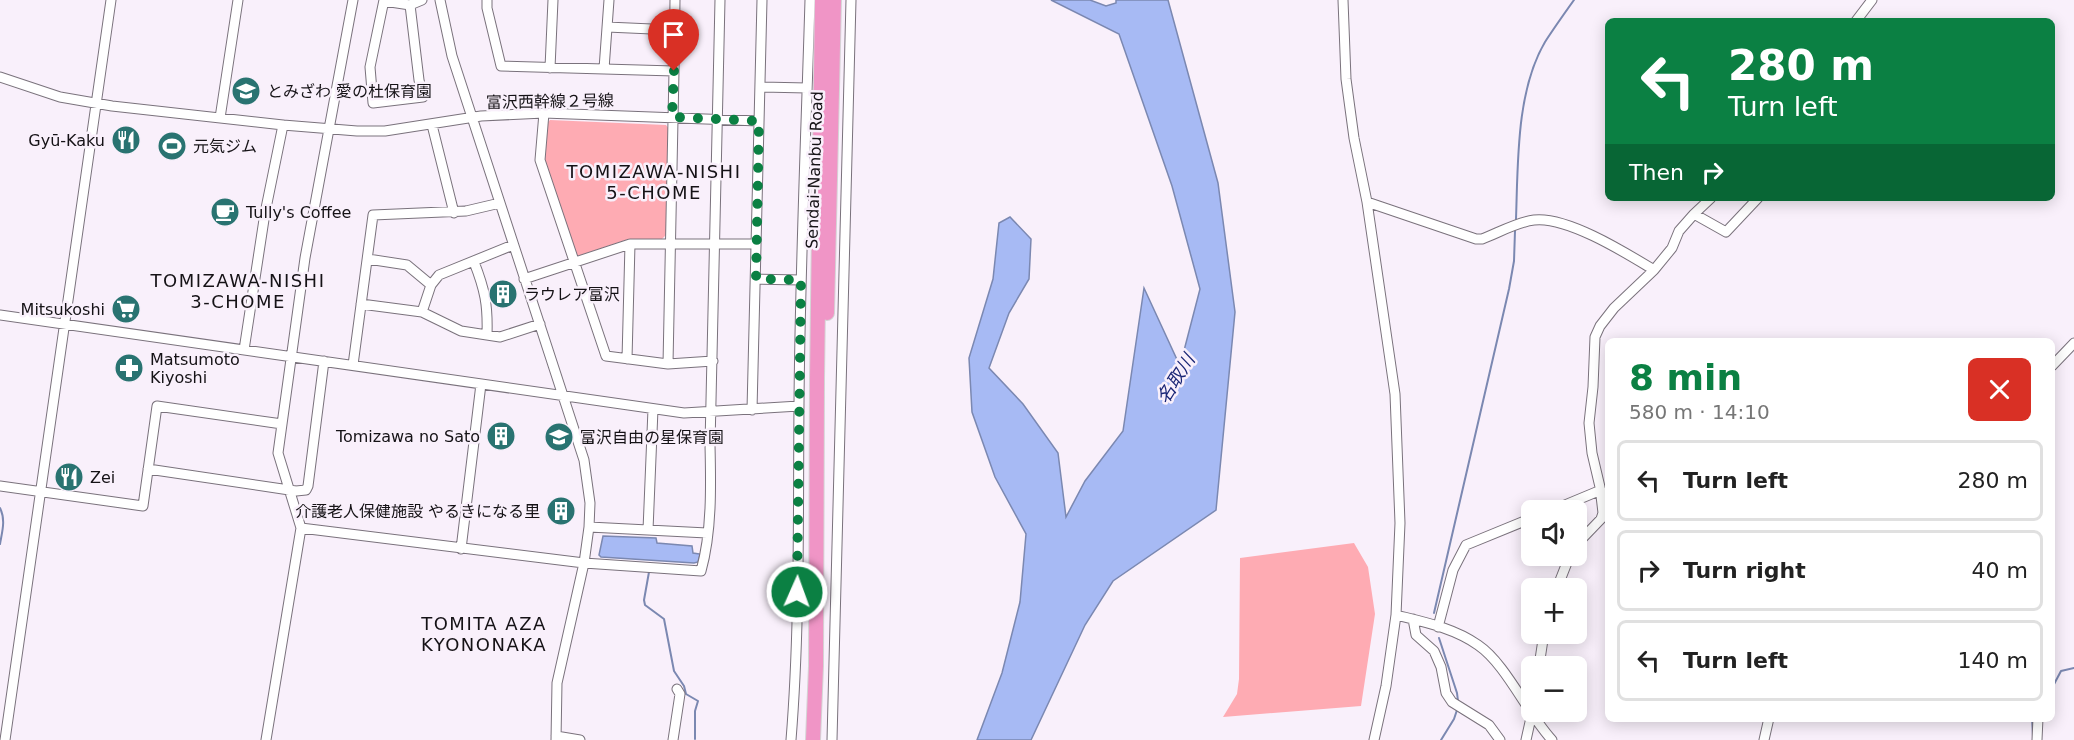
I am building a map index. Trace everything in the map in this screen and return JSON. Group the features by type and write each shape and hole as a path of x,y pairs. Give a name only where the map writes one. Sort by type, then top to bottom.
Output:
{"highway":[{"name":"Sendai-Nanbu Road","path":"816,666 822,0"},
{"name":"Sendai-Nanbu Road","path":"813,740 821,570 834,0"}],"street":[{"path":"5,740 111,0"},
{"path":"220,118 238,0"},
{"path":"266,740 301,528 278,453 305,258 353,0"},
{"path":"410,5 423,97 373,103 370,67 384,1 410,5 422,0"},
{"path":"440,0 452,56 584,460 590,503 589,527 584,563 557,683 556,738 580,740"},
{"path":"487,0 501,66 674,71"},
{"path":"550,68 554,0"},
{"path":"604,69 609,0"},
{"path":"668,363 675,0"},
{"path":"301,528 584,563 701,571 706,552 711,483 720,0"},
{"path":"752,410 762,0"},
{"path":"791,740 799,548 801,280 810,0"},
{"path":"832,740 851,0"},
{"path":"1343,0 1344,45 1354,138 1367,202 1395,394 1400,523 1396,615 1386,686 1374,740"},
{"path":"1344,45 1349,0"},
{"path":"1858,18 1872,0"},
{"path":"607,27 674,30"},
{"name":"富沢西幹線２号線","path":"0,76 60,97 96,103 328,130 385,131 472,118 544,113 759,121"},
{"path":"760,87 807,88"},
{"path":"544,113 540,160 606,356 668,363 713,361"},
{"path":"244,350 264,213 283,125"},
{"path":"432,125 454,213"},
{"path":"1587,534 1601,519 1603,505 1588,423 1593,387 1595,337 1600,326 1614,308 1654,270 1672,248 1680,231 1709,201"},
{"path":"1694,214 1726,232 1755,201"},
{"path":"1367,202 1476,239 1482,239 1532,220 1541,220 1582,230 1654,270"},
{"path":"353,365 373,215 454,213 500,203"},
{"path":"524,279 630,244 756,244"},
{"path":"627,359 630,244"},
{"path":"422,312 431,285 439,275 513,245"},
{"path":"368,259 407,266 431,285"},
{"path":"474,262 488,307 487,335"},
{"path":"756,279 801,280"},
{"path":"361,304 422,312 461,332 500,337 540,324"},
{"path":"0,315 684,412 799,406"},
{"path":"2055,363 2074,343"},
{"path":"148,469 302,492 308,486 324,361"},
{"path":"461,549 481,384"},
{"path":"0,486 143,506 157,406 282,424"},
{"path":"648,530 653,408"},
{"path":"1576,500 1600,490"},
{"path":"1438,627 1453,570 1466,544 1521,522"},
{"path":"589,527 707,533"},
{"path":"1396,615 1463,636 1480,646 1500,667 1521,698"},
{"path":"1413,619 1416,635 1434,651 1441,667 1446,693 1452,702 1489,725 1500,740"},
{"path":"673,740 675,706 680,694 677,689"},
{"path":"1526,740 1530,722"},
{"path":"1538,722 1552,740"},
{"path":"1764,740 1768,722"},
{"path":"2037,740 2038,722"}],"shaded area":[{"path":"550,120 666,125 669,129 666,235 662,239 629,239 578,256 573,253 544,161 546,124"},
{"path":"1354,543 1368,567 1375,614 1361,706 1223,717 1237,694 1239,679 1240,558"}],"water":[{"name":"名取川","path":"1051,0 1090,0 1106,6 1116,3 1116,0 1168,0 1218,183 1235,312 1216,510 1113,581 1085,625 1031,740 977,740 1002,673 1020,602 1026,534 995,477 972,412 969,358 993,279 999,223 1010,217 1031,239 1029,279 1009,313 989,368 1023,404 1058,453 1066,517 1085,481 1123,431 1144,288 1180,366 1200,289 1172,186 1119,34"},
{"path":"603,536 656,538 657,543 692,546 693,553 700,554 698,562 694,563 601,557 599,555"}],"waterway":[{"path":"1516,219 1520,128 1529,83 1545,42 1574,0"},
{"path":"1434,613 1509,289 1514,261 1515,231"},
{"path":"0,508 3,522 0,544"},
{"path":"649,572 645,605 664,619 674,671 684,686 686,694 698,701 695,711 695,739"},
{"path":"1439,638 1458,701"},
{"path":"2055,682 2061,671 2074,668"},
{"path":"1441,740 1457,710"},
{"path":"2032,722 2033,737"}],"place":[{"name":"とみざわ 愛の杜保育園","path":"246,91"},
{"name":"Gyū-Kaku","path":"126,140"},
{"name":"元気ジム","path":"172,146"},
{"name":"Tully's Coffee","path":"225,212"},
{"name":"ラウレア富沢","path":"503,294"},
{"name":"Mitsukoshi","path":"126,309"},
{"name":"Matsumoto Kiyoshi","path":"129,368"},
{"name":"Tomizawa no Sato","path":"501,436"},
{"name":"富沢自由の星保育園","path":"559,437"},
{"name":"Zei","path":"69,477"},
{"name":"介護老人保健施設 やるきになる里","path":"561,511"}],"district":[{"name":"TOMIZAWA-NISHI 5-CHOME","path":"654,182"},
{"name":"TOMIZAWA-NISHI 3-CHOME","path":"238,291"},
{"name":"TOMITA AZA KYONONAKA","path":"484,634"}],"route":[{"path":"674,71 672,117 759,121 756,279 801,280 797,592"}]}
